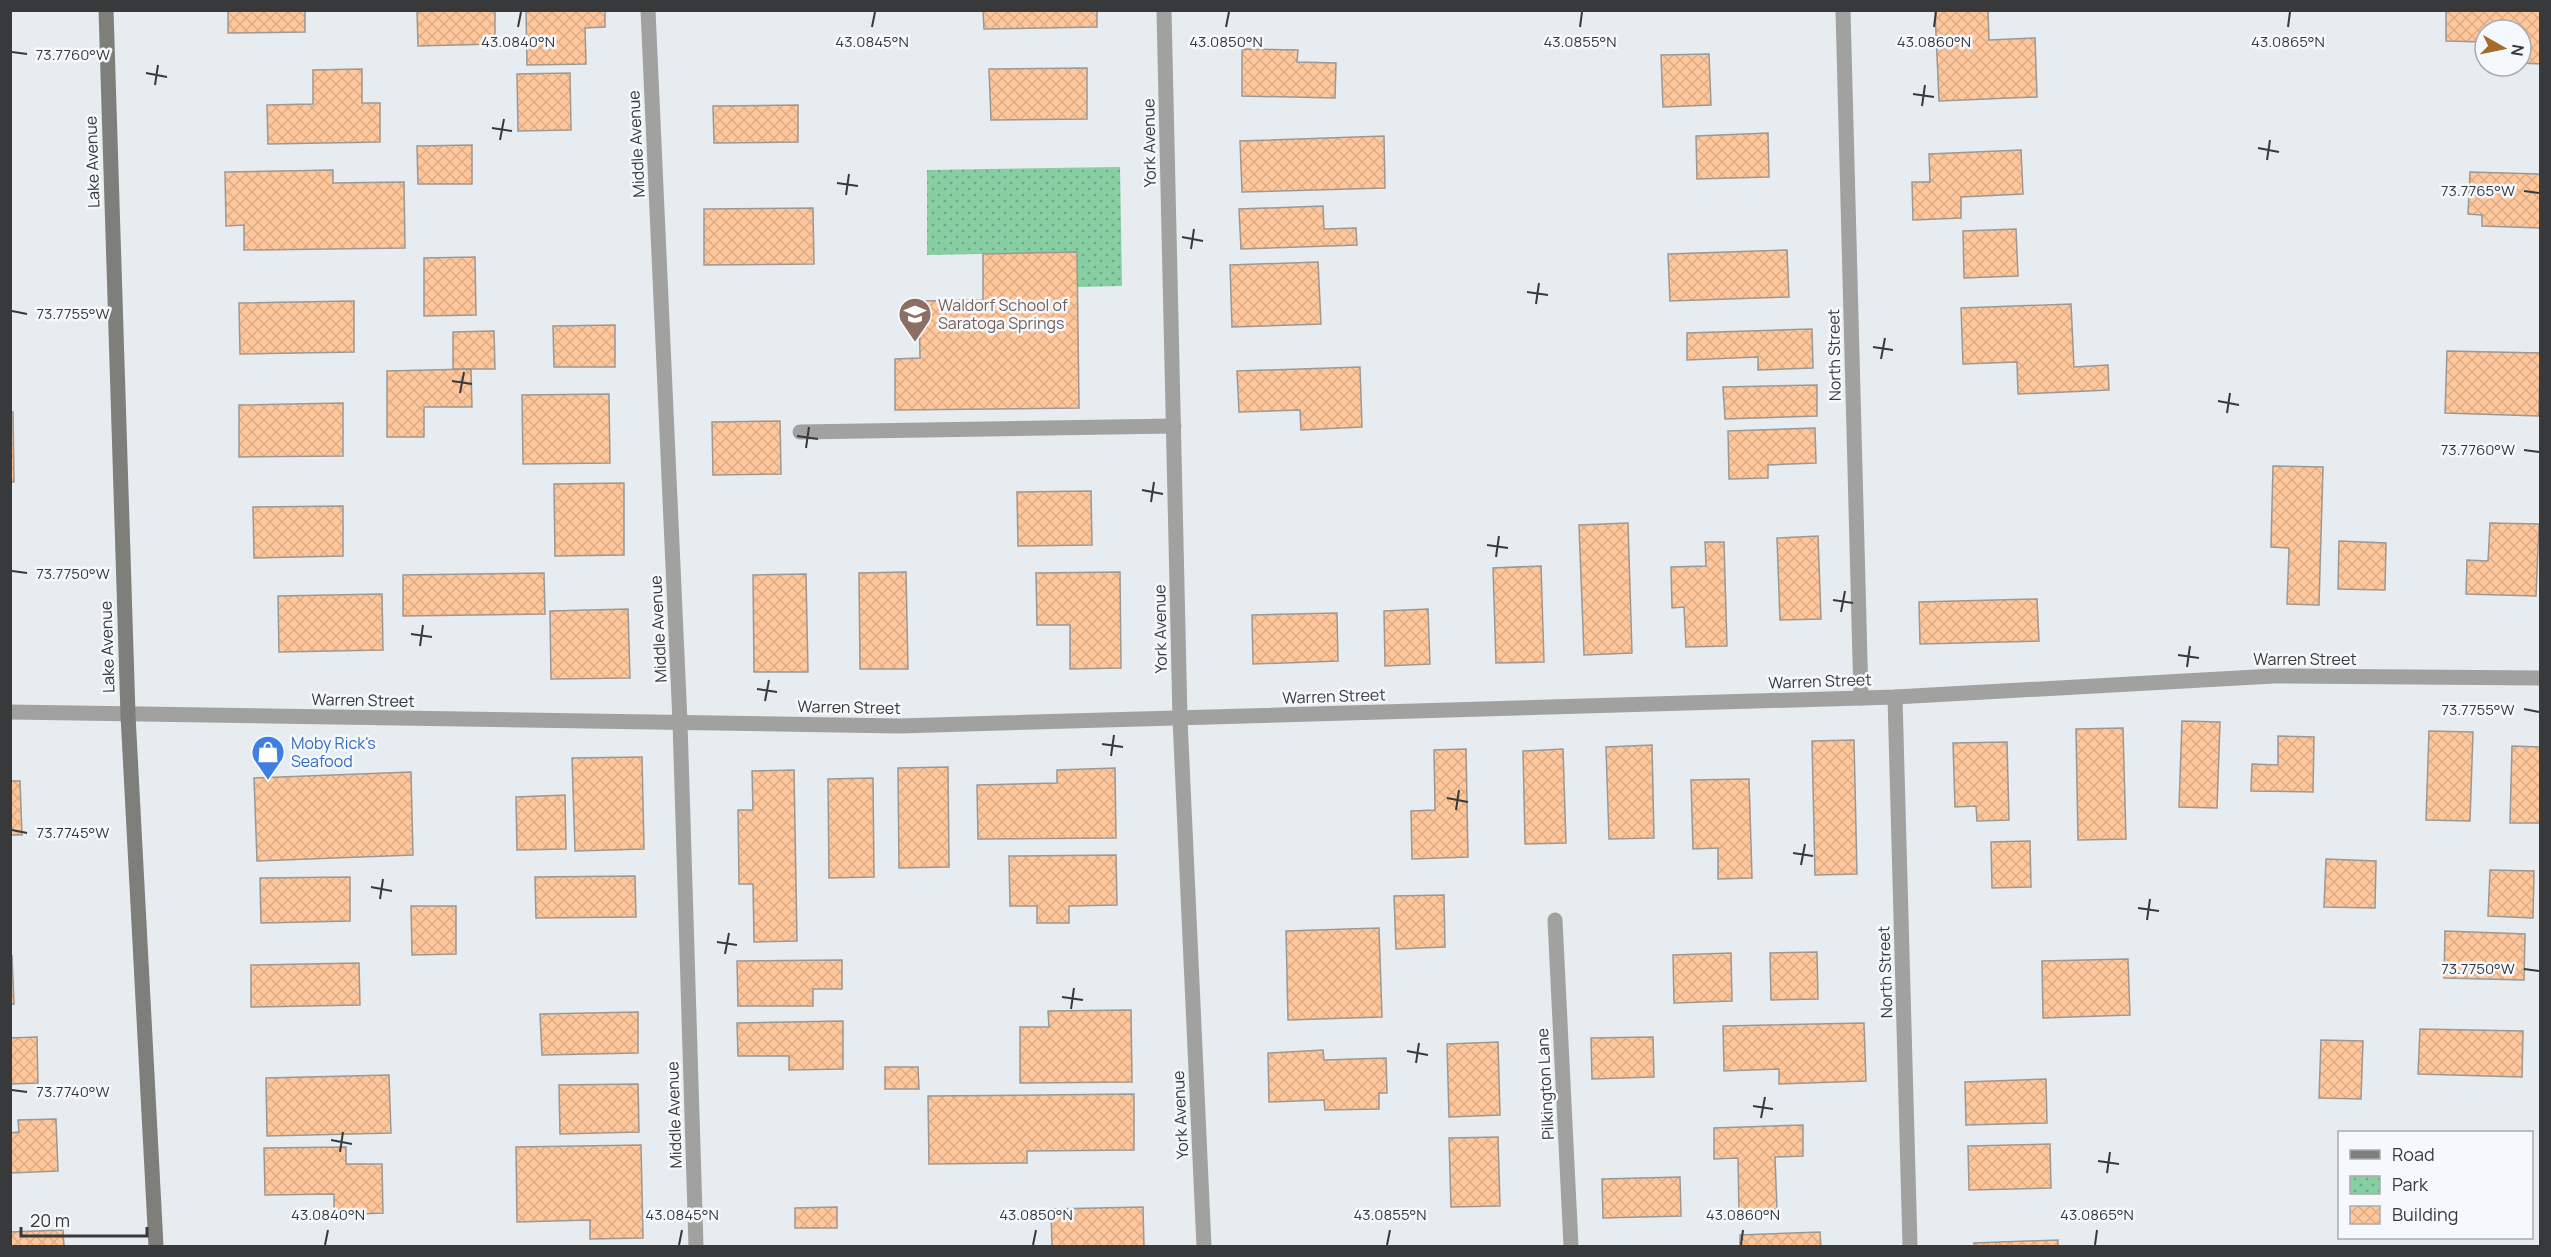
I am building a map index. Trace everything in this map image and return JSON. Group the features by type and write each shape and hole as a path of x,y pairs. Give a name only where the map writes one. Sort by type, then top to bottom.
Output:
{"main road":[{"name":"Lake Avenue","path":"106,10 128,715 156,1246"}],"street":[{"name":"Middle Avenue","path":"648,10 680,722 696,1246"},
{"name":"York Avenue","path":"1164,10 1180,719 1204,1246"},
{"name":"North Street","path":"1843,10 1861,698"},
{"path":"800,432 1174,426"},
{"name":"Warren Street","path":"10,712 899,726 1895,697 2274,676 2541,678"},
{"name":"North Street","path":"1895,697 1910,1246"},
{"name":"Pilkington Lane","path":"1556,920 1571,1246"}],"green space":[{"path":"1120,167 1122,286 1078,287 1077,252 927,255 927,170"}],"building":[{"path":"228,10 305,10 305,32 228,33"},
{"path":"417,10 495,10 495,44 418,46"},
{"path":"526,10 605,10 605,27 585,28 586,64 527,65"},
{"path":"983,10 1097,10 1097,27 984,29"},
{"path":"1988,10 1989,40 2035,38 2037,97 1939,101 1935,11"},
{"path":"2540,10 2540,64 2533,64 2533,18 2473,18 2473,42 2446,41 2446,11"},
{"path":"1242,49 1298,50 1297,62 1336,63 1335,98 1242,96"},
{"path":"1709,54 1711,105 1663,107 1661,55"},
{"path":"1087,68 1087,119 991,120 989,69"},
{"path":"362,69 362,103 380,103 380,142 268,144 267,105 313,104 313,70"},
{"path":"570,73 571,130 518,131 517,74"},
{"path":"798,105 798,142 714,143 713,106"},
{"path":"1768,133 1769,177 1697,179 1696,136"},
{"path":"1384,136 1385,188 1242,192 1240,141"},
{"path":"472,145 472,184 418,184 417,146"},
{"path":"2021,150 2023,194 1961,197 1961,218 1913,220 1912,182 1930,182 1929,154"},
{"path":"333,170 333,183 404,182 405,248 244,250 244,225 226,226 225,172"},
{"path":"2470,172 2540,174 2540,228 2482,226 2482,215 2468,214"},
{"path":"1323,206 1324,229 1356,228 1357,245 1241,249 1239,209"},
{"path":"813,208 814,264 704,265 704,209"},
{"path":"2016,229 2018,276 1964,278 1963,231"},
{"path":"1787,250 1789,297 1670,301 1668,254"},
{"path":"1077,252 1079,408 895,410 895,359 920,358 919,301 983,300 983,254"},
{"path":"475,257 476,315 424,316 424,258"},
{"path":"1318,262 1321,324 1232,327 1230,265"},
{"path":"354,301 354,352 240,354 239,303"},
{"path":"2071,304 2074,367 2108,365 2109,390 2018,394 2017,362 1963,364 1961,308"},
{"path":"615,325 615,367 554,367 553,326"},
{"path":"1812,329 1813,368 1758,370 1758,357 1687,360 1687,333"},
{"path":"494,331 495,369 453,369 453,332"},
{"path":"2447,351 2540,353 2539,416 2445,413"},
{"path":"1360,367 1362,427 1301,430 1300,410 1239,412 1237,371"},
{"path":"471,369 472,407 424,407 424,437 387,437 387,371"},
{"path":"1817,385 1817,416 1725,419 1723,387"},
{"path":"609,394 610,463 523,464 522,395"},
{"path":"343,403 343,456 239,457 239,405"},
{"path":"10,412 13,412 14,482 10,482"},
{"path":"780,421 781,474 713,475 712,422"},
{"path":"1815,428 1816,463 1768,465 1768,478 1729,479 1728,431"},
{"path":"2273,466 2323,467 2319,605 2287,604 2289,548 2271,547"},
{"path":"624,483 624,555 555,556 554,484"},
{"path":"1091,491 1092,545 1018,546 1017,492"},
{"path":"343,506 343,556 254,558 253,507"},
{"path":"1628,523 1632,653 1584,655 1579,525"},
{"path":"2490,523 2539,524 2536,596 2466,594 2467,560 2488,561"},
{"path":"1818,536 1821,619 1780,620 1777,538"},
{"path":"2339,541 2386,543 2385,590 2338,589"},
{"path":"1705,542 1724,542 1727,646 1686,647 1684,607 1672,608 1671,567 1706,566"},
{"path":"1541,566 1544,662 1496,663 1493,568"},
{"path":"906,572 908,669 860,669 859,573"},
{"path":"1120,572 1121,668 1070,669 1070,625 1037,625 1036,573"},
{"path":"544,573 545,614 403,616 403,575"},
{"path":"806,574 808,672 754,672 753,575"},
{"path":"382,594 383,650 279,652 278,596"},
{"path":"2037,599 2039,641 1920,644 1919,602"},
{"path":"628,609 630,678 551,679 550,611"},
{"path":"1428,609 1430,664 1385,666 1384,611"},
{"path":"1337,613 1338,661 1253,664 1252,615"},
{"path":"2182,721 2220,722 2217,808 2179,807"},
{"path":"2123,728 2126,839 2078,840 2076,729"},
{"path":"2429,731 2473,732 2470,821 2426,820"},
{"path":"2278,736 2314,737 2313,792 2251,791 2252,764 2278,765"},
{"path":"1854,740 1857,874 1815,875 1812,741"},
{"path":"2007,742 2009,820 1977,821 1976,806 1955,807 1953,743"},
{"path":"1652,745 1654,838 1609,839 1606,747"},
{"path":"2512,746 2540,747 2540,823 2510,823"},
{"path":"1466,749 1468,857 1412,859 1411,811 1435,810 1434,750"},
{"path":"1563,749 1566,843 1525,844 1523,751"},
{"path":"642,757 644,849 575,851 572,758"},
{"path":"948,767 949,867 899,868 898,768"},
{"path":"1115,768 1116,838 978,839 977,785 1057,783 1057,770"},
{"path":"794,770 797,941 754,942 753,884 739,884 738,810 753,810 752,771"},
{"path":"411,772 413,855 257,861 254,778"},
{"path":"873,778 874,877 829,878 828,779"},
{"path":"1749,779 1752,878 1718,879 1718,848 1693,849 1691,780"},
{"path":"10,781 20,781 22,835 10,835"},
{"path":"565,795 566,849 517,850 516,797"},
{"path":"2030,841 2031,887 1992,888 1991,842"},
{"path":"1116,855 1117,905 1069,906 1069,923 1037,923 1037,906 1010,906 1009,856"},
{"path":"2326,859 2376,861 2375,908 2324,907"},
{"path":"2490,870 2534,871 2533,918 2488,916"},
{"path":"635,876 636,917 536,918 535,877"},
{"path":"350,877 350,921 261,923 260,878"},
{"path":"1444,895 1445,947 1396,949 1394,896"},
{"path":"411,906 456,906 456,954 412,955"},
{"path":"1379,928 1382,1017 1288,1020 1286,931"},
{"path":"2445,931 2525,934 2524,980 2444,978"},
{"path":"1817,952 1818,999 1771,1000 1770,953"},
{"path":"1731,953 1732,1001 1674,1003 1673,955"},
{"path":"12,956 14,1004 10,1004 10,957"},
{"path":"2128,959 2130,1015 2043,1018 2042,961"},
{"path":"842,960 842,989 813,989 813,1006 738,1006 737,961"},
{"path":"359,963 360,1005 251,1007 251,965"},
{"path":"1131,1010 1132,1082 1020,1083 1020,1027 1049,1027 1048,1011"},
{"path":"638,1012 638,1053 542,1055 540,1014"},
{"path":"843,1021 843,1069 789,1070 789,1056 738,1056 737,1023"},
{"path":"1864,1023 1866,1081 1779,1084 1779,1069 1724,1071 1723,1026"},
{"path":"2420,1029 2523,1031 2522,1077 2418,1074"},
{"path":"37,1037 38,1083 10,1084 10,1038"},
{"path":"1653,1037 1654,1077 1592,1079 1591,1038"},
{"path":"2321,1040 2363,1041 2361,1099 2319,1098"},
{"path":"1498,1042 1500,1115 1449,1117 1447,1044"},
{"path":"1323,1050 1324,1060 1386,1058 1387,1093 1379,1093 1379,1109 1325,1110 1324,1100 1269,1102 1268,1053"},
{"path":"885,1067 918,1067 919,1089 885,1089"},
{"path":"389,1075 391,1133 267,1136 266,1078"},
{"path":"2046,1079 2047,1123 1966,1125 1965,1082"},
{"path":"638,1084 639,1132 560,1134 559,1085"},
{"path":"1134,1094 1134,1150 1027,1151 1027,1163 929,1164 928,1096"},
{"path":"56,1119 58,1171 10,1173 10,1133 19,1132 18,1120"},
{"path":"1803,1125 1803,1156 1775,1157 1777,1209 1739,1211 1738,1158 1714,1159 1714,1128"},
{"path":"1498,1137 1500,1206 1451,1207 1449,1138"},
{"path":"2050,1144 2051,1188 1969,1190 1968,1146"},
{"path":"641,1145 643,1238 590,1239 590,1220 517,1222 516,1147"},
{"path":"346,1147 346,1164 382,1164 383,1213 334,1215 334,1194 265,1195 264,1148"},
{"path":"1680,1177 1681,1216 1603,1218 1602,1179"},
{"path":"837,1207 837,1228 795,1228 795,1208"},
{"path":"1143,1207 1144,1246 1052,1246 1051,1209"},
{"path":"63,1230 64,1246 10,1246 10,1232"},
{"path":"1820,1232 1821,1246 1740,1246 1740,1235"},
{"path":"2058,1240 2058,1246 1974,1246 1974,1243"}],"place":[{"name":"Waldorf School of Saratoga Springs","path":"915,343"},
{"name":"Moby Rick's Seafood","path":"268,781"}]}
